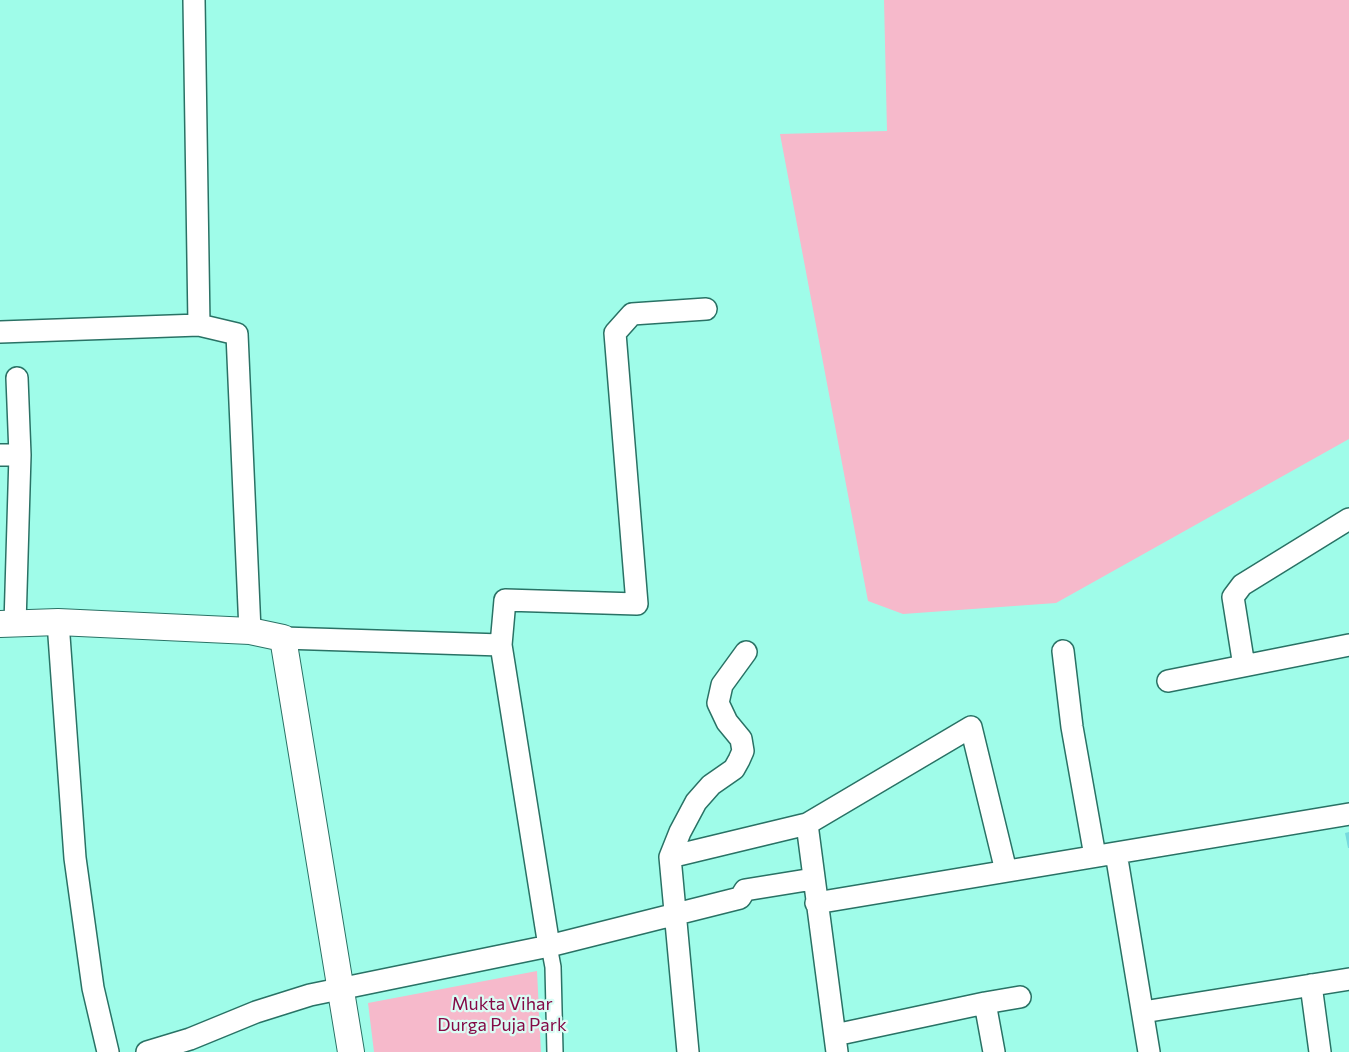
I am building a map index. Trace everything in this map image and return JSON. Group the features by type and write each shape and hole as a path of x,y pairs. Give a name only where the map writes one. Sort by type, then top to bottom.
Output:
{"street":[{"path":"194,0 198,325"},
{"path":"555,1052 553,966 501,645 505,600 637,604 615,333 632,314 706,309"},
{"path":"0,332 198,325 237,334 250,631"},
{"path":"17,378 10,455 8,624 58,622 250,631 283,638 501,645"},
{"path":"1244,666 1233,597 1242,585 1349,519"},
{"path":"58,622 75,858 93,988 108,1052"},
{"path":"283,638 351,1052"},
{"path":"1168,681 1349,645"},
{"path":"1063,651 1072,727 1095,856"},
{"path":"688,1052 670,857 696,802 711,785 734,769 743,751 741,739 727,722 718,703 722,685 746,652"},
{"path":"670,857 807,824 971,727 1006,871"},
{"path":"816,903 1349,813"},
{"path":"807,824 836,1043 986,1003 1020,997"},
{"path":"1116,853 1149,1052"},
{"path":"147,1052 190,1039 256,1012 341,989 549,946 740,898 745,890 813,879"},
{"path":"1143,1012 1349,979"},
{"path":"1311,985 1320,1052"},
{"path":"986,1003 994,1052"}],"green space":[{"path":"884,0 1349,0 1349,439 1056,603 903,614 868,601 780,134 887,131"},
{"name":"Mukta Vihar Durga Puja Park","path":"537,971 541,1052 374,1052 368,1003"}],"building":[{"path":"1349,832 1349,848 1348,848 1345,833"}]}
